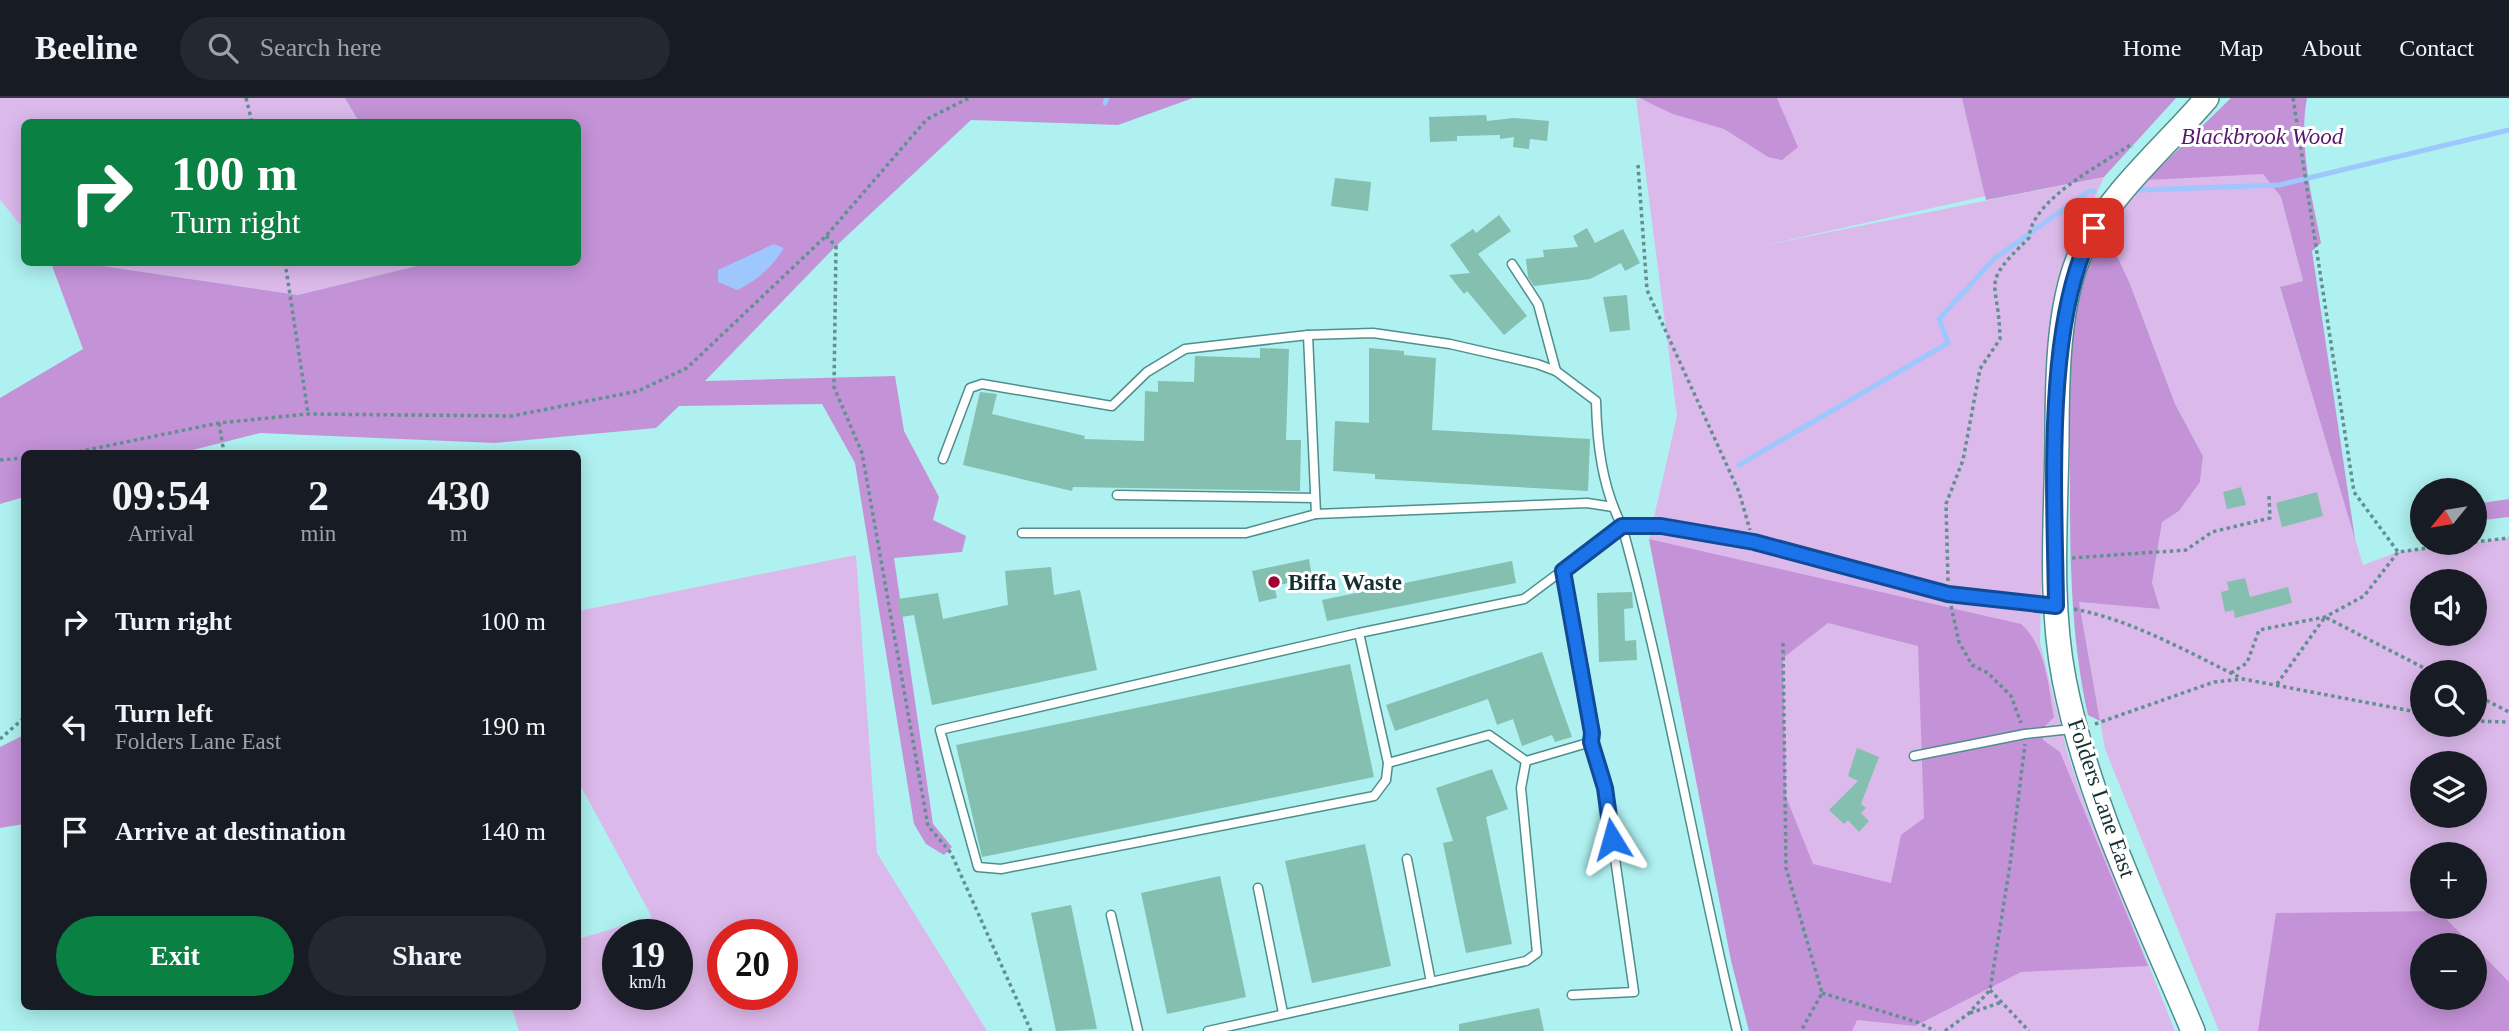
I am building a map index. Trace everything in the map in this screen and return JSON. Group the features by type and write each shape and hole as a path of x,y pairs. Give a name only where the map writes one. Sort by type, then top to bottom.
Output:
{"street":[{"name":"Folders Lane East","path":"2193,1031 2103,813 2075,728 2064,677 2056,606 2057,420 2063,330 2072,279 2094,228 2207,98"}],"lane":[{"path":"1512,264 1538,303 1556,371"},
{"path":"943,459 970,388 982,384 1112,406 1147,372 1185,349 1308,335 1373,333 1450,344 1556,371 1596,401 1597,443 1613,507 1622,526 1646,610 1712,927 1737,1031"},
{"path":"1308,335 1316,514"},
{"path":"1117,495 1315,498"},
{"path":"1021,533 1246,533 1316,514 1587,503 1613,507"},
{"path":"1359,633 1388,763 1386,780 1374,796 1000,869 978,867 940,730 1359,633 1524,599 1622,526 1661,526 1754,542 1948,594 2056,606"},
{"path":"1563,571 1592,733 1591,742 1605,788 1634,992 1572,995"},
{"path":"1914,756 2025,734 2075,728"},
{"path":"1388,763 1489,735 1526,761"},
{"path":"1526,761 1591,742"},
{"path":"1208,1031 1527,961 1537,953 1521,788 1526,761"},
{"path":"1407,859 1431,982"},
{"path":"1258,888 1283,1013"},
{"path":"1111,915 1138,1031"}],"path":[{"path":"246,98 251,119"},
{"path":"87,450 219,423 308,414 512,416 638,391 687,368 826,236 927,119 969,98"},
{"path":"2293,98 2354,492 2398,552"},
{"path":"1945,1031 1968,1014 1990,990 2025,760 2025,734 2011,696 1988,673 1972,665 1959,642 1948,594 1946,504 1963,460 1980,369 2000,340 1993,288 1999,267 2029,238 2029,229 2059,190 2130,145 2150,161"},
{"path":"1638,165 1647,290 1739,492 1754,542"},
{"path":"826,236 836,246 834,387 862,453 928,826 951,853 1031,1031"},
{"path":"286,266 308,414"},
{"path":"219,423 224,450"},
{"path":"0,460 21,458"},
{"path":"2056,559 2186,550 2212,532 2270,519 2269,496"},
{"path":"2487,540 2509,538"},
{"path":"2231,673 2247,663 2259,630 2325,617 2364,596 2398,552 2410,550"},
{"path":"2056,606 2090,612 2167,642 2243,679"},
{"path":"2325,617 2410,661"},
{"path":"2277,684 2325,617"},
{"path":"1783,643 1786,868 1822,993 1801,1031"},
{"path":"2075,728 2111,720 2214,682 2243,679 2410,711"},
{"path":"2487,701 2509,712"},
{"path":"0,739 21,721"},
{"path":"2487,721 2509,722"},
{"path":"1990,990 2029,1031"},
{"path":"1822,993 1917,1022 1935,1031"},
{"path":"1968,1014 2004,1002"}],"shaded area":[{"path":"0,98 345,98 357,119 21,119 21,225 0,200"},
{"path":"1636,98 1724,129 1768,157 1785,118 1777,98 1962,98 1986,196 1761,246 2104,177 2068,257 2054,323 2045,402 2040,643 2068,755 2087,811 2175,1031 1749,1031 1731,960 1649,539 1677,416"},
{"path":"2229,173 2263,174 2281,197 2303,282 2280,288 2363,565 2410,550 2410,555 2487,555 2487,541 2509,538 2509,1031 2219,1031 2105,749 2079,602 2096,604 2152,583 2162,522 2179,511 2200,482 2203,456 2175,404 2130,284 2105,230 2147,180"},
{"path":"102,266 417,266 298,295"},
{"path":"856,555 877,853 987,1031 519,1031 512,1010 581,1010 581,938 602,932 602,1010 693,1010 693,919 645,919 652,917 581,787 581,610"}],"green space":[{"path":"345,98 1193,98 1118,125 971,120 836,246 705,381 895,376 904,431 939,497 933,520 966,536 962,552 894,558 933,824 952,847 944,855 926,844 914,824 855,463 822,404 679,406 656,428 495,443 260,433 193,450 21,450 21,498 0,504 0,398 83,349 52,266 102,266 298,295 417,266 581,266 581,119 357,119"},
{"path":"1639,98 1777,98 1798,147 1782,160 1768,157 1724,129 1673,114"},
{"path":"1962,98 2176,98 2104,177 1986,200"},
{"name":"Blackbrook Wood","path":"2231,98 2307,98 2305,152 2321,243 2312,251 2355,539 2280,287 2303,281 2281,197 2263,174 2147,180"},
{"path":"2105,230 2130,284 2175,404 2203,456 2200,482 2179,511 2162,522 2152,583 2160,609 2079,602 2100,721 2088,715 2074,619 2070,393 2071,350 2079,287 2089,257"},
{"path":"2509,499 2509,517 2487,520 2487,502"},
{"path":"1649,539 2021,624 2036,643 2048,680 2054,717 2042,729 2043,740 2060,752 2148,966 2021,972 1915,1026 1857,1020 1852,1031 1749,1031 1731,960","holes":["1828,623 1918,646 1924,818 1901,835 1891,883 1813,864 1786,797 1783,658"]},
{"path":"21,736 21,824 0,828 0,747"},
{"path":"2410,911 2410,919 2446,919 2460,933 2410,933 2410,1010 2487,1010 2487,959 2509,982 2509,1031 2258,1031 2276,913"}],"water":[{"path":"774,244 784,248 757,278 737,290 718,282 718,270"}],"building":[{"path":"1486,115 1487,121 1514,118 1549,121 1547,141 1530,139 1529,149 1513,147 1514,137 1500,139 1500,135 1457,136 1457,141 1430,142 1429,117"},
{"path":"1335,178 1371,182 1368,211 1331,206"},
{"path":"1499,215 1511,231 1478,254 1527,316 1504,335 1467,291 1464,294 1449,275 1470,273 1450,245 1473,229 1476,233"},
{"path":"1587,228 1595,243 1623,229 1640,263 1625,271 1621,263 1590,279 1534,286 1528,277 1526,259 1544,257 1543,250 1578,247 1573,236"},
{"path":"1627,295 1630,330 1610,332 1603,297"},
{"path":"1260,348 1289,349 1286,440 1301,440 1300,491 1073,487 1072,491 963,465 980,392 997,394 992,414 1085,436 1084,439 1144,441 1145,391 1158,392 1158,381 1194,382 1195,356 1260,358"},
{"path":"1369,348 1404,351 1404,355 1436,358 1432,430 1590,439 1588,491 1375,479 1375,474 1333,471 1335,421 1369,423"},
{"path":"2241,487 2246,505 2227,509 2223,492"},
{"path":"2317,492 2323,516 2282,527 2276,503"},
{"name":"Biffa Waste","path":"1309,559 1312,578 1274,586 1277,598 1259,602 1252,571"},
{"path":"1512,561 1516,583 1327,621 1322,600"},
{"path":"1051,567 1054,595 1080,590 1097,670 932,705 914,615 901,617 898,599 938,593 943,619 1008,605 1005,571"},
{"path":"2245,578 2250,597 2288,587 2292,603 2235,618 2234,610 2225,612 2221,592 2229,590 2227,582"},
{"path":"1632,592 1633,608 1624,609 1625,641 1636,640 1637,660 1599,662 1597,593"},
{"path":"1542,652 1572,737 1555,742 1552,735 1522,746 1513,719 1497,725 1488,699 1395,731 1386,705"},
{"path":"1350,664 1374,777 982,857 956,745"},
{"path":"1857,748 1879,757 1861,804 1866,808 1861,813 1869,821 1859,832 1848,820 1844,824 1829,810 1858,781 1848,776"},
{"path":"1492,769 1508,809 1486,817 1512,944 1466,953 1443,843 1453,841 1436,788"},
{"path":"1365,844 1391,966 1312,983 1285,861"},
{"path":"1220,876 1246,997 1167,1014 1141,893"},
{"path":"1071,905 1097,1029 1056,1031 1031,913"},
{"path":"1539,1008 1544,1031 1459,1031 1459,1024"}],"waterway":[{"path":"1105,103 1107,98"},
{"path":"2141,190 2279,185 2509,130"},
{"path":"1739,465 1948,343 1939,319 1994,259 2089,191 2094,191"}],"place":[{"name":"Biffa Waste","path":"1274,582"}],"route":[{"path":"1612,839 1605,788 1591,742 1592,733 1563,571 1622,526 1661,526 1754,542 1948,594 2056,606 2057,420 2063,330 2072,279 2081,251 2094,228"}]}
